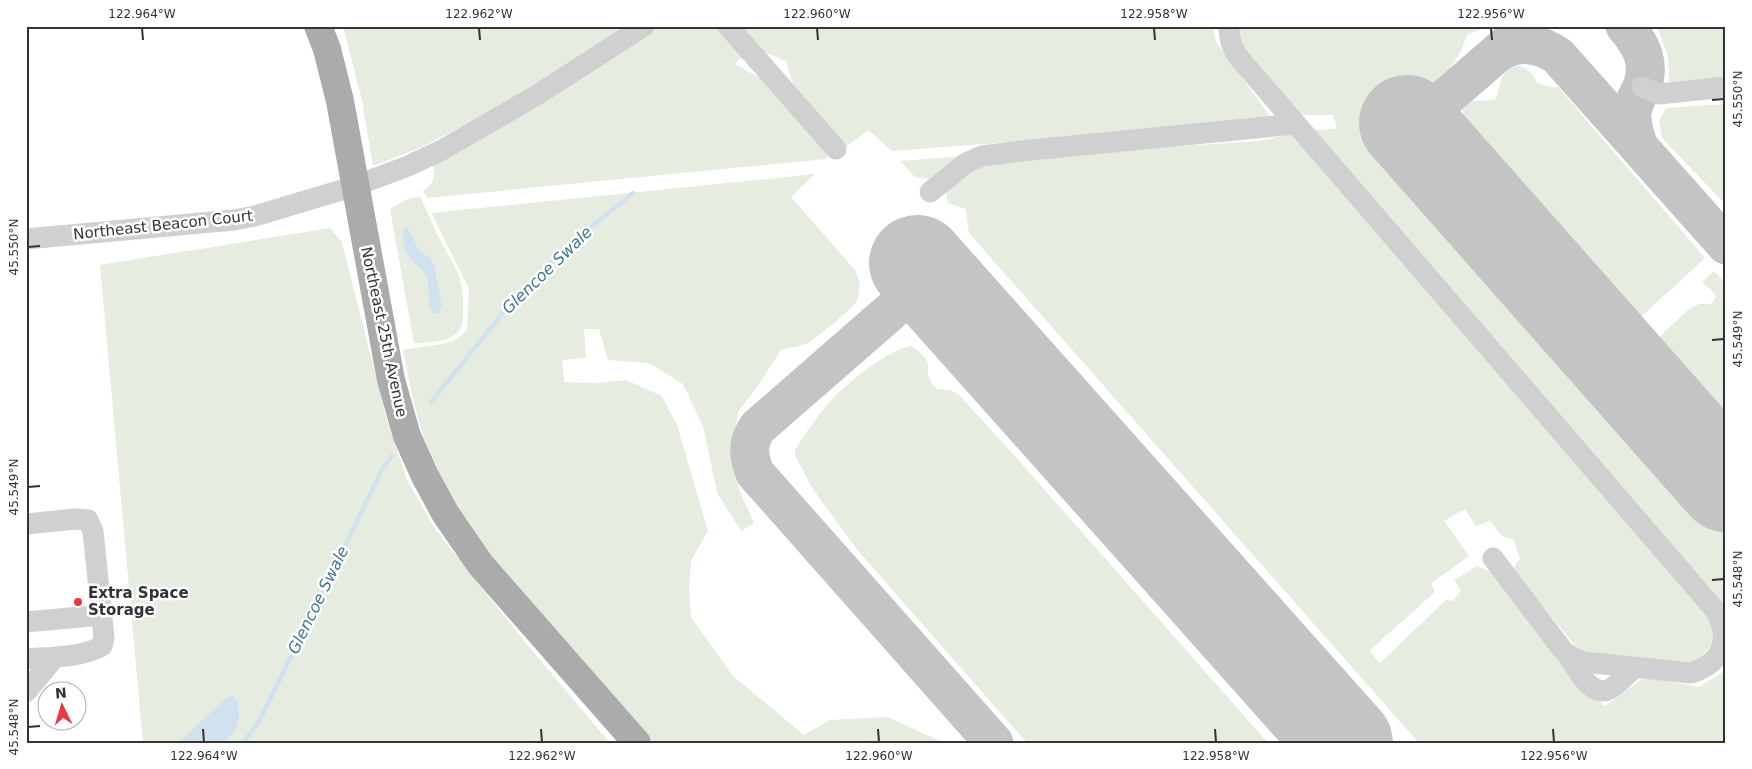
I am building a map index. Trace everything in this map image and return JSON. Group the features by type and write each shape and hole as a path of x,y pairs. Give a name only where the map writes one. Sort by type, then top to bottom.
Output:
{"main road":[{"name":"Northeast 25th Avenue","path":"318,26 327,49 340,101 392,380 404,427 425,476 445,513 480,564 637,743"}],"street":[{"name":"Northeast Beacon Court","path":"26,239 234,220 255,216 355,186 408,166 442,150 537,95 644,26"},
{"path":"728,26 836,149"},
{"path":"1229,26 1229,38 1233,49 1715,610 1721,620 1724,631 1721,648 1712,663 1691,673 1634,668 1608,690 1599,692 1591,687 1493,558"},
{"path":"1642,87 1659,94 1726,88"},
{"path":"930,192 966,163 982,156 1296,124"},
{"path":"26,524 75,519 88,520 93,531 104,638 102,646 93,651 26,660"},
{"path":"26,622 102,615"},
{"path":"26,692 55,657"}],"shaded area":[{"path":"343,26 637,26 512,100 422,147 373,166 362,101"},
{"path":"660,26 1213,26 1216,42 1270,116 1011,142 892,151 868,130 845,148 795,92 786,61 755,48 734,64 767,82 828,155 826,159 427,198 423,191 433,181 434,160 629,47"},
{"path":"1238,26 1498,26 1495,28 1484,28 1467,35 1461,51 1448,71 1375,133 1388,152 1726,532 1726,616 1311,131 1337,128 1333,115 1300,115 1246,55 1238,38"},
{"path":"1657,26 1726,26 1726,78 1669,82 1668,56"},
{"path":"1519,66 1530,72 1537,83 1558,87 1705,258 1629,328 1480,161 1477,135 1468,130 1462,122 1463,109 1472,101 1495,100 1504,74"},
{"path":"1726,104 1726,205 1662,138 1659,121 1666,108"},
{"path":"1293,134 1712,619 1719,636 1697,662 1683,664 1583,655 1512,570 1520,558 1514,540 1502,536 1490,521 1476,526 1465,509 1444,521 1469,556 1431,583 1435,592 1369,651 1380,663 1446,600 1453,601 1461,591 1454,580 1477,566 1498,575 1570,671 1605,706 1645,677 1699,687 1723,672 1726,663 1726,743 1419,743 969,233 966,209 948,203 945,187 995,158 1258,141"},
{"path":"965,156 930,179 915,177 900,161"},
{"path":"815,174 791,197 854,269 859,281 859,294 853,306 808,343 781,350 738,412 732,454 740,492 754,523 741,531 717,493 704,429 683,384 649,363 608,360 599,329 584,329 586,358 562,360 564,382 597,383 626,380 662,396 677,425 708,531 691,561 689,588 691,617 732,675 804,735 830,720 888,717 944,743 654,743 505,577 456,511 424,438 413,400 403,350 456,340 467,330 469,288 432,213"},
{"path":"420,196 459,276 463,292 463,316 462,324 454,336 437,341 414,343 390,209 405,200"},
{"path":"330,228 342,242 386,417 407,480 435,529 525,642 610,743 143,743 100,265"},
{"path":"1714,271 1726,284 1726,438 1647,348 1689,309 1699,304 1711,304 1716,297 1702,282"},
{"path":"911,346 918,350 925,358 928,364 928,375 932,384 937,389 950,390 959,395 1268,743 1027,743 859,552 812,488 795,455 795,450 811,426 838,393 875,363 900,349"}],"water":[{"path":"407,227 419,250 430,258 434,266 442,305 439,313 433,313 429,305 426,275 408,256 405,248 403,230"},
{"path":"230,696 234,697 237,702 239,719 234,732 223,743 178,743 225,699"}],"waterway":[{"name":"Glencoe Swale","path":"431,402 516,297 573,241 633,193"},
{"name":"Glencoe Swale","path":"243,743 260,720 382,470 392,456"}],"taxiway":[{"path":"1625,26 1640,47 1645,62 1645,78 1632,113 1633,126 1639,147"},
{"path":"1411,128 1518,35"},
{"path":"1498,53 1514,46 1529,45 1544,48 1558,56 1726,245"},
{"path":"930,277 758,427 750,444 750,455 755,473 994,743"}],"runway":[{"path":"1407,123 1726,484"},
{"path":"917,263 1345,743"}],"place":[{"name":"Extra Space Storage","path":"78,602"}]}
